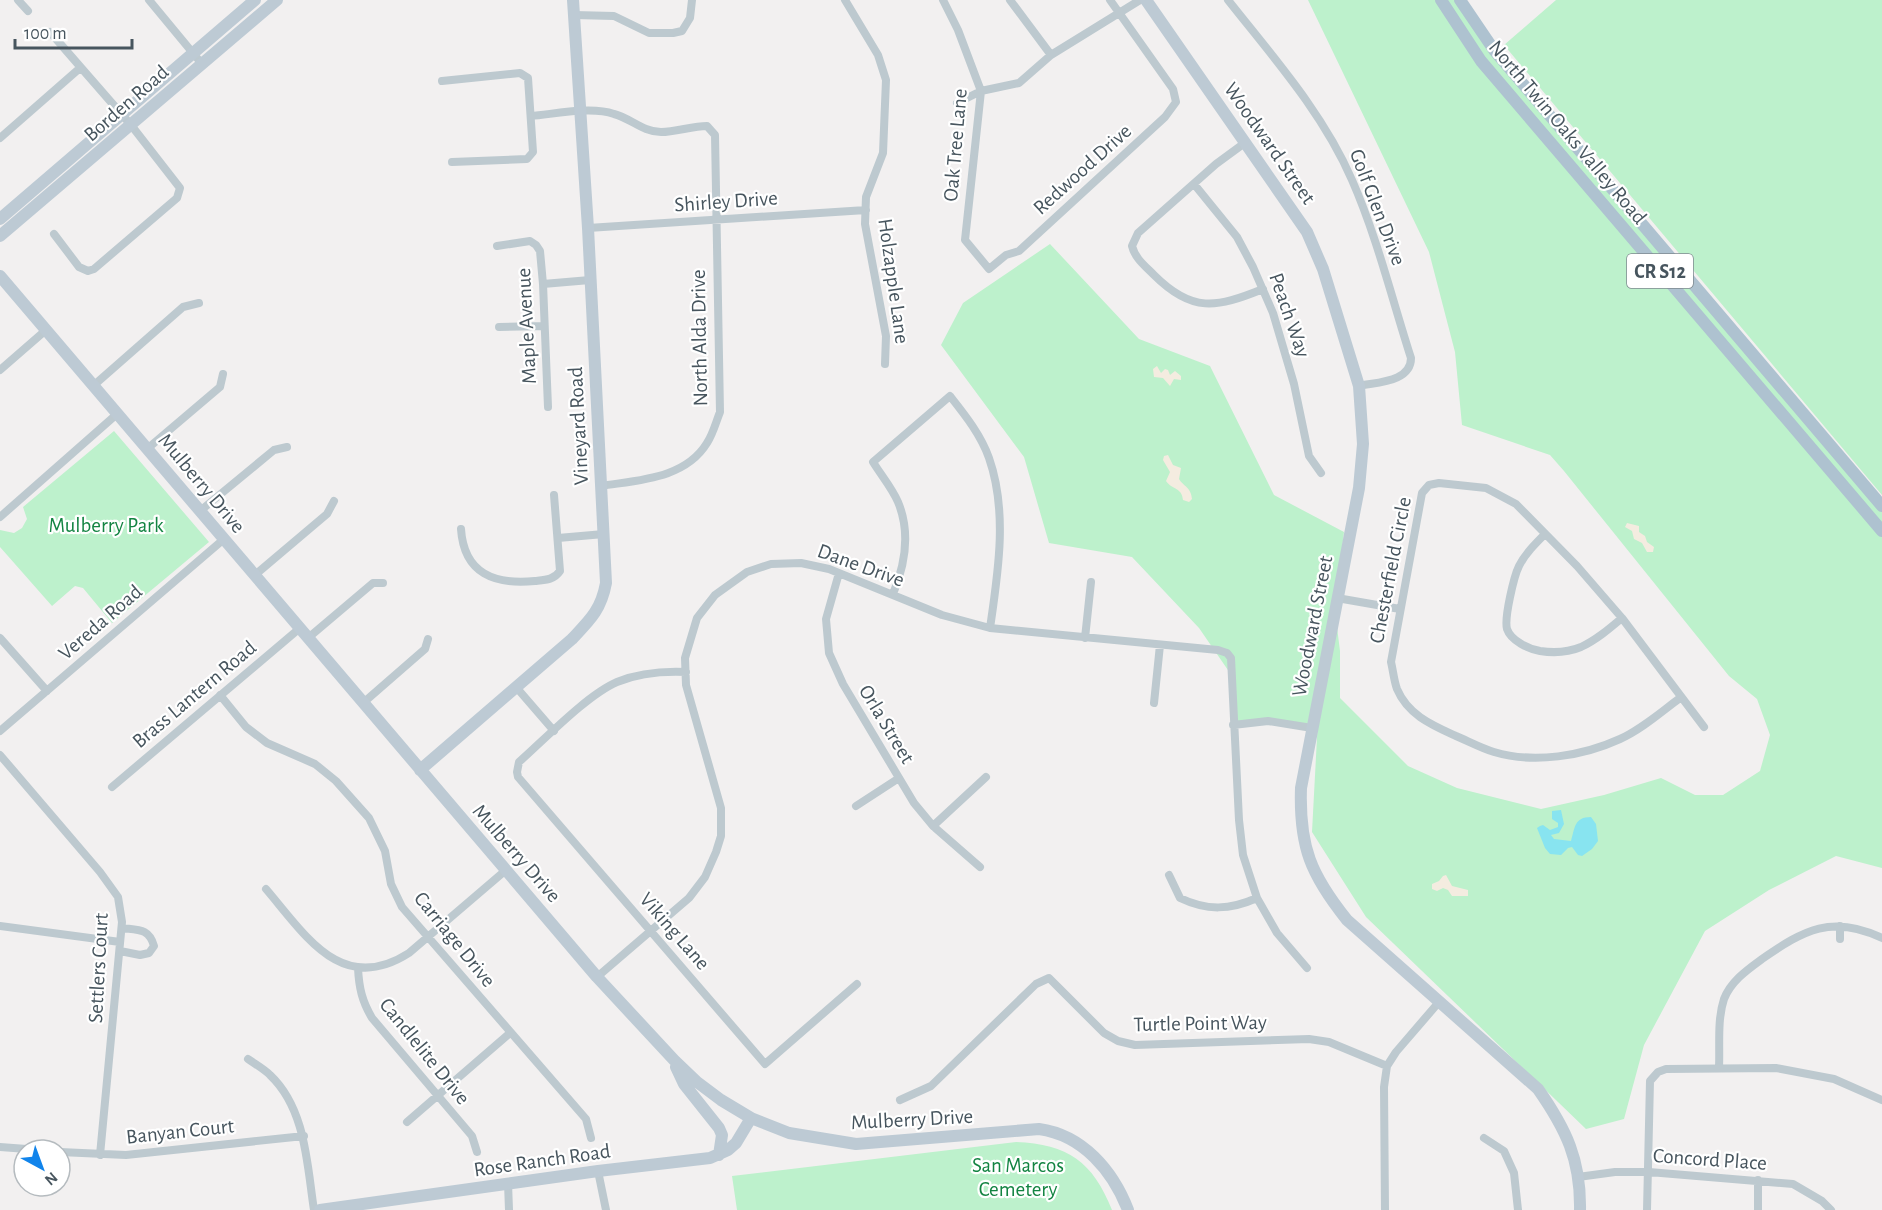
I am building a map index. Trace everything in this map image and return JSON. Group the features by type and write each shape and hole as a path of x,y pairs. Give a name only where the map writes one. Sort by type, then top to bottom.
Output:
{"main road":[{"name":"North Twin Oaks Valley Road","path":"1460,0 1494,50 1882,506"},
{"name":"North Twin Oaks Valley Road","path":"1446,2 1481,61 1882,531"},
{"path":"1706,325 1722,332 1753,368 1767,372 1767,383 1787,408 1793,426"}],"street":[{"path":"18,0 28,11"},
{"path":"149,0 202,64"},
{"name":"Borden Road","path":"0,219 255,0"},
{"name":"Borden Road","path":"0,236 277,0"},
{"name":"Vineyard Road","path":"420,770 572,639 593,618 603,599 606,583 604,534 573,0"},
{"path":"574,15 614,16 649,33 673,33 682,31 690,18 692,0"},
{"name":"Holzapple Lane","path":"845,0 878,55 886,80 883,153 866,197 865,224 886,336 885,364"},
{"name":"Oak Tree Lane","path":"943,0 958,30 981,91 965,240 989,269 1006,255"},
{"path":"1011,0 1051,55"},
{"path":"1110,0 1120,13"},
{"path":"957,103 981,91 1019,83 1051,55 1140,0"},
{"name":"Woodward Street","path":"1146,0 1307,232 1323,269 1359,386 1363,444 1359,488 1302,788 1300,819 1302,835 1315,873 1325,893 1347,921 1538,1089 1571,1144 1578,1177 1580,1210"},
{"name":"Golf Glen Drive","path":"1228,0 1321,122 1352,179 1369,224 1411,363 1406,373 1398,378 1359,386"},
{"name":"Redwood Drive","path":"1006,255 1018,251 1165,117 1176,102 1173,89 1120,13"},
{"path":"50,32 131,124 180,188 177,198 94,269 88,271 79,267 54,234"},
{"path":"0,138 81,68"},
{"path":"442,81 520,73 528,78 533,152 527,159 452,162"},
{"name":"North Alda Drive","path":"581,112 602,111 616,114 647,130 661,132 707,126 716,135 715,220 720,412 707,443 698,455 676,471 666,475 601,486"},
{"path":"531,116 581,112"},
{"path":"1246,142 1216,164 1138,232 1131,246 1134,256 1168,289 1191,302 1208,305 1237,299 1263,289"},
{"name":"Peach Way","path":"1194,184 1237,237 1263,289 1273,313 1294,384 1309,456 1321,472"},
{"name":"Shirley Drive","path":"588,228 866,210"},
{"name":"Maple Avenue","path":"497,246 530,241 536,244 540,251 548,407"},
{"name":"Mulberry Drive","path":"0,276 597,977 697,1082 751,1118 789,1132 856,1144 1039,1129 1048,1131 1087,1150 1096,1158 1120,1189 1128,1210"},
{"path":"543,284 590,280"},
{"path":"93,386 183,308 199,303"},
{"path":"499,327 544,326"},
{"path":"0,370 46,330"},
{"path":"147,449 220,387 223,374"},
{"path":"893,594 906,554 905,533 898,502 873,462 950,396 972,425 988,456 996,482 999,566 990,628"},
{"path":"0,516 117,414"},
{"path":"201,511 274,450 287,447"},
{"name":"Chesterfield Circle","path":"1680,698 1620,739 1592,750 1545,757 1494,752 1427,723 1406,704 1397,688 1391,662 1422,493 1429,485 1439,483 1486,489 1516,504 1622,618 1704,727"},
{"path":"461,529 462,544 470,560 489,577 513,583 552,579 560,572 554,495"},
{"path":"255,575 327,514 334,501"},
{"path":"558,538 604,534"},
{"path":"1545,534 1530,549 1519,565 1512,585 1507,628 1514,638 1531,649 1546,652 1568,651 1599,637 1622,618"},
{"name":"Vereda Road","path":"0,731 224,539"},
{"name":"Dane Drive","path":"597,977 689,898 705,877 721,836 721,808 686,685 685,658 697,618 715,595 747,572 771,564 801,563 839,573 942,615 990,628 1218,650 1227,653 1231,658 1233,725"},
{"name":"Orla Street","path":"839,573 826,619 829,653 843,684 914,803 933,826 980,867"},
{"path":"1085,638 1091,582"},
{"name":"Brass Lantern Road","path":"112,787 220,695 374,583 383,583"},
{"path":"1337,598 1400,609"},
{"path":"0,638 46,691"},
{"path":"363,702 425,649 428,639"},
{"path":"1154,703 1160,645"},
{"name":"Viking Lane","path":"686,672 648,672 617,682 595,695 519,762 518,777 765,1064 857,984"},
{"path":"516,687 554,731"},
{"name":"Carriage Drive","path":"220,695 246,727 267,743 315,765 336,780 369,818 385,851 391,884 402,907 586,1119 591,1138"},
{"path":"1307,968 1277,933 1257,898 1244,855 1239,820 1233,725 1268,721 1312,728"},
{"name":"Settlers Court","path":"0,755 100,872 118,897 122,928 100,1155"},
{"path":"933,826 986,777"},
{"path":"856,806 898,778"},
{"path":"266,889 313,944 340,963 358,968 378,967 395,962 409,953 506,870"},
{"path":"1169,875 1180,898 1205,908 1240,905 1257,898"},
{"path":"0,926 120,947 140,955 149,953 153,946 151,936 145,932 122,928"},
{"path":"1840,926 1840,939"},
{"path":"1719,1068 1720,1012 1725,996 1735,981 1747,970 1794,937 1816,928 1840,926 1866,931 1882,938"},
{"name":"Candlelite Drive","path":"358,968 359,991 372,1018 472,1136 477,1152"},
{"name":"Turtle Point Way","path":"900,1100 931,1086 1036,984 1049,978 1104,1034 1118,1041 1135,1045 1309,1039 1329,1042 1387,1066"},
{"path":"1385,1210 1384,1087 1387,1066 1440,1002"},
{"path":"407,1122 510,1033"},
{"path":"248,1059 271,1076 288,1100 304,1136 314,1210"},
{"path":"674,1060 684,1084 719,1128 722,1136 719,1155"},
{"path":"1647,1210 1650,1081 1658,1072 1666,1069 1776,1068 1834,1079 1882,1100"},
{"path":"719,1155 736,1143 751,1118"},
{"name":"Banyan Court","path":"72,1153 126,1155 304,1136"},
{"path":"1484,1138 1504,1151 1514,1173 1518,1210"},
{"name":"Rose Ranch Road","path":"320,1210 719,1155"},
{"path":"598,1171 606,1210"},
{"name":"Concord Place","path":"1578,1177 1615,1172 1649,1172 1793,1184 1822,1201 1830,1210"},
{"path":"1758,1180 1758,1210"},
{"path":"508,1183 509,1210"}],"green space":[{"path":"1308,0 1458,0 1882,498 1882,868 1836,856 1769,890 1705,931 1644,1045 1624,1119 1586,1129 1366,917 1312,832 1319,700 1313,728 1275,722 1233,724 1230,673 1199,628 1132,557 1049,543 1024,457 941,345 963,303 1050,244 1139,339 1210,366 1274,495 1344,532 1335,611 1340,651 1340,698 1408,766 1457,788 1541,809 1604,795 1661,778 1695,795 1723,795 1760,771 1770,735 1757,699 1729,676 1564,471 1550,455 1462,425 1455,352 1429,252"},
{"path":"1556,0 1882,0 1882,495 1504,45"},
{"name":"Mulberry Park","path":"114,431 209,542 112,623 83,588 75,586 52,606 0,547 0,530 14,533 22,528 27,519 23,507"},
{"name":"San Marcos Cemetery","path":"1016,1142 1050,1147 1076,1159 1096,1179 1112,1210 737,1210 732,1176"}],"sand":[{"path":"1157,366 1161,373 1165,369 1170,375 1175,371 1181,376 1181,380 1174,379 1170,386 1163,378 1154,377 1153,369"},
{"path":"1168,455 1173,465 1181,468 1179,479 1190,492 1192,499 1189,502 1183,500 1181,493 1166,481 1170,472 1163,460 1164,456"},
{"path":"1627,523 1639,526 1639,532 1654,547 1653,552 1647,552 1642,543 1634,539 1632,531 1625,527"},
{"path":"1446,875 1452,886 1468,890 1468,896 1452,896 1448,890 1443,888 1437,891 1432,889 1432,884"}],"water":[{"path":"1561,810 1564,824 1559,833 1551,835 1554,839 1571,841 1576,824 1585,817 1591,817 1596,824 1598,841 1582,856 1578,855 1572,847 1561,855 1550,854 1545,848 1537,828 1543,825 1550,830 1558,827 1558,823 1552,819 1552,811"}]}
